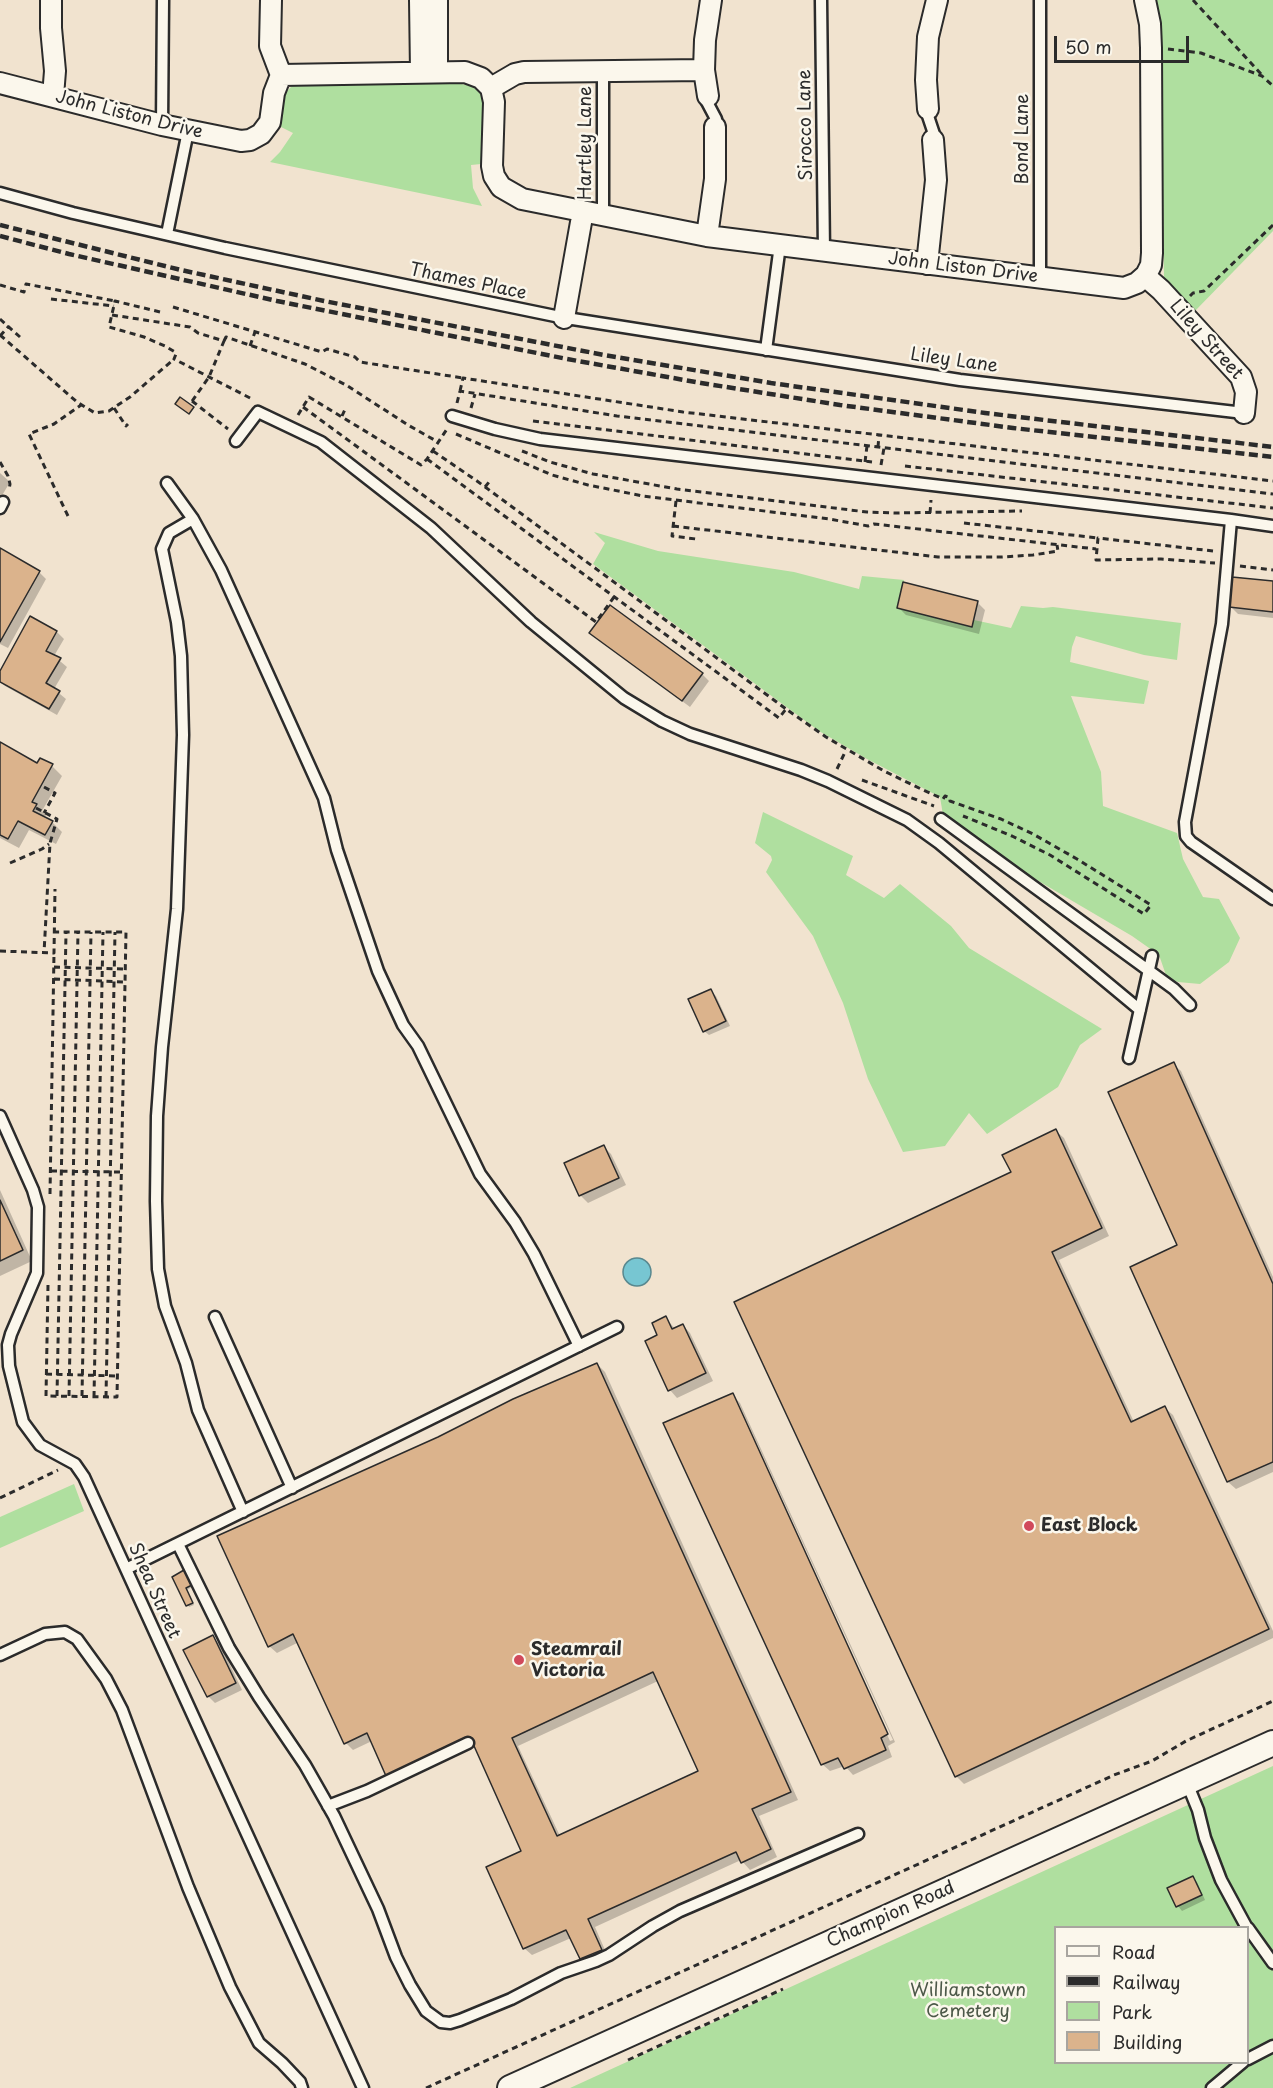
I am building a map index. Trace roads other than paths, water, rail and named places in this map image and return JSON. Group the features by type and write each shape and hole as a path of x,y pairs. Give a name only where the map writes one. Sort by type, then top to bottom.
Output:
{"street":[{"path":"51,0 55,71 53,96"},
{"path":"271,0 270,46 281,75 472,73 484,80 491,88 515,74 524,72 603,73 704,70"},
{"path":"420,0 429,72"},
{"path":"429,72 437,0"},
{"path":"708,96 704,70 711,0"},
{"path":"928,110 926,80 928,37 937,0"},
{"path":"1145,0 1150,24 1151,48 1152,254 1151,265 1145,276"},
{"name":"John Liston Drive","path":"0,83 162,125 241,141 257,137 266,129 271,119 274,93 281,75"},
{"name":"John Liston Drive","path":"491,88 494,102 493,171 498,183 506,191 526,200 706,236 1120,288 1132,286 1145,276"},
{"path":"706,236 715,179 715,126"},
{"path":"927,264 936,180 933,140"},
{"path":"564,318 583,211"},
{"name":"Liley Street","path":"1145,276 1178,308 1241,377 1246,392 1244,413"},
{"name":"Champion Road","path":"510,2088 539,2082 1273,1743"}],"lane":[{"path":"162,125 163,0"},
{"name":"Sirocco Lane","path":"821,0 824,251"},
{"name":"Bond Lane","path":"1040,0 1040,278"},
{"name":"Hartley Lane","path":"603,73 603,214"},
{"path":"708,96 707,102 716,119 715,126"},
{"path":"928,110 934,134 933,140"},
{"path":"167,234 188,131"},
{"name":"Thames Place","path":"0,193 73,213 225,248 564,318 766,350"},
{"path":"766,350 780,245"},
{"name":"Liley Lane","path":"766,350 960,380 1244,413"},
{"path":"236,441 258,412 321,441 432,528 531,622 624,698 662,721 690,734 801,770 907,820 939,843 1140,1010"},
{"path":"452,416 540,439 1273,526"},
{"path":"167,483 193,519 221,570 324,798 337,850 378,971 403,1025 418,1047 480,1173 515,1222 534,1254 579,1346"},
{"path":"193,519 169,533 162,549 177,622 181,656 183,735 177,909 157,1116 158,1269 165,1306 186,1363 198,1410 243,1512"},
{"path":"1231,520 1221,624 1185,832 1191,842 1273,899"},
{"path":"941,813 1174,989 1190,1005"},
{"path":"1129,1058 1152,956"},
{"name":"Shea Street","path":"0,1116 38,1207 37,1273 8,1345 9,1366 23,1422 40,1445 68,1460 79,1469 363,2088"},
{"path":"215,1317 292,1488"},
{"path":"126,1569 617,1328"},
{"path":"178,1544 229,1648 305,1765 328,1806 378,1909 396,1957 415,1993 426,2012 441,2022 450,2023 511,1999 561,1973 609,1955 680,1911 858,1834"},
{"path":"0,1655 45,1634 65,1632 77,1639 106,1679 122,1710 188,1887 230,1987 259,2043 282,2063 300,2082 302,2088"},
{"path":"328,1806 367,1791 468,1743"},
{"path":"1187,1783 1217,1872 1246,1926"},
{"path":"1249,1931 1273,1963"},
{"path":"1249,2058 1273,2046"},
{"path":"1212,2088 1241,2064"}],"water":[{"path":"637,1258 647,1262 651,1272 647,1282 637,1286 627,1282 623,1272 627,1262"}],"railway":[{"path":"0,225 181,270 324,301 604,355 771,383 985,413 1273,447"},
{"path":"0,236 277,301 567,359 701,383 840,405 1013,428 1273,457"}],"place":[{"name":"East Block","path":"1029,1526"},
{"name":"Steamrail Victoria","path":"519,1660"}],"park label":[{"name":"Williamstown Cemetery","path":"968,2001"}]}
